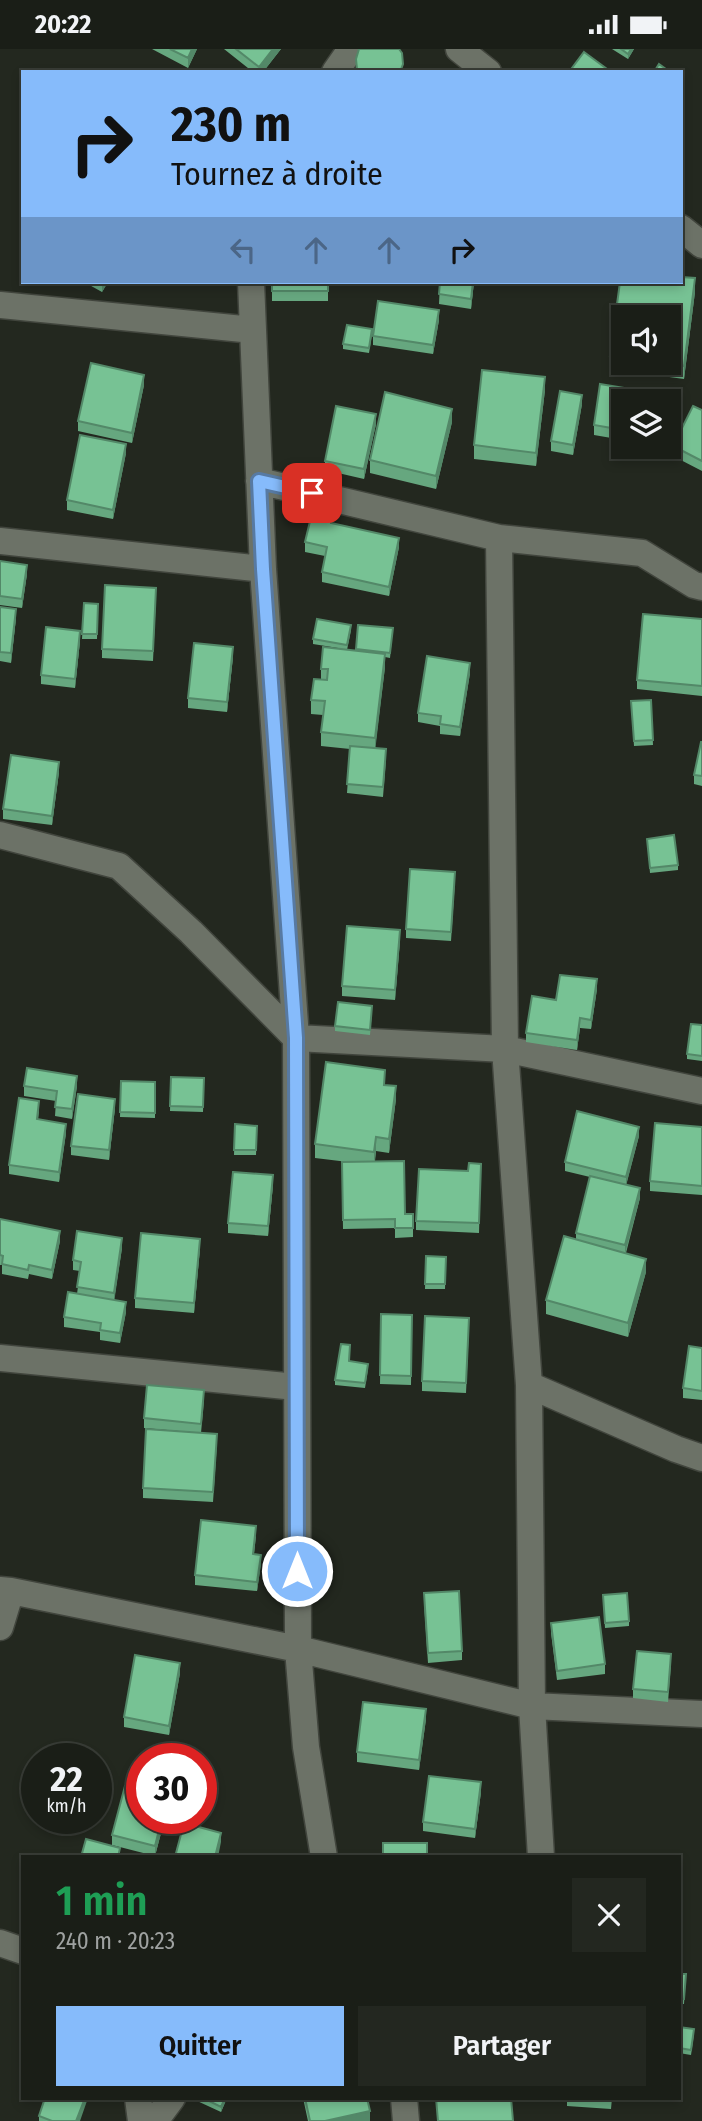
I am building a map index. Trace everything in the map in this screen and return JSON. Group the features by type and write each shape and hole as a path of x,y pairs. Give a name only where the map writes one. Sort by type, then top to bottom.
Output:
{"street":[{"path":"336,70 351,49"},
{"path":"460,49 486,70"},
{"path":"683,230 702,245"},
{"path":"251,284 263,569 296,1038 298,1649 306,1747 324,1855"},
{"path":"0,305 253,330"},
{"path":"259,481 499,538 642,553 694,585 702,587"},
{"path":"499,538 505,1049 529,1385 532,1706 541,1855"},
{"path":"0,541 263,569"},
{"path":"0,835 119,866 191,932 296,1038 505,1049 702,1091"},
{"path":"0,1358 296,1387"},
{"path":"529,1385 702,1458"},
{"path":"0,1627 6,1590 298,1649 532,1706 702,1714"},
{"path":"0,1943 21,1950"},
{"path":"138,2100 141,2121"},
{"path":"155,2121 171,2100"},
{"path":"404,2100 406,2121"}],"building":[{"path":"170,49 192,49 188,58"},
{"path":"236,49 273,49 259,67"},
{"path":"359,49 399,49 403,64 401,70 358,70 356,59"},
{"path":"584,52 607,69 606,70 570,70"},
{"path":"659,64 667,70 655,70"},
{"path":"683,277 695,278 684,366 681,366 681,305 617,305 620,284 683,284"},
{"path":"272,284 328,284 328,291 272,291"},
{"path":"440,284 473,284 471,299 439,294"},
{"path":"378,301 439,310 433,345 373,336"},
{"path":"347,325 372,329 369,348 343,344"},
{"path":"91,363 144,375 132,433 78,421"},
{"path":"482,370 545,377 536,453 474,445"},
{"path":"600,384 630,389 611,389 611,428 594,425"},
{"path":"560,391 582,395 573,445 551,441"},
{"path":"385,392 452,409 436,476 370,460"},
{"path":"336,406 376,414 364,469 325,461"},
{"path":"693,406 702,410 702,461 681,450 681,430"},
{"path":"80,435 126,444 113,510 67,500"},
{"path":"312,513 332,517 331,523 399,538 389,587 322,572 327,547 305,542"},
{"path":"0,561 27,565 22,599 0,596"},
{"path":"105,585 156,588 153,651 102,649"},
{"path":"84,603 98,604 97,634 82,634"},
{"path":"0,607 16,609 11,653 0,652"},
{"path":"643,614 702,619 702,686 637,680"},
{"path":"317,619 351,625 347,645 313,639"},
{"path":"358,625 393,628 390,653 356,649"},
{"path":"46,627 80,631 75,679 41,675"},
{"path":"194,643 233,647 227,702 188,698"},
{"path":"323,647 385,654 375,738 321,732 325,701 311,700 314,679 327,680 328,669 321,669"},
{"path":"427,656 470,663 460,727 440,724 441,716 418,713"},
{"path":"651,700 653,740 634,741 631,701"},
{"path":"702,742 702,776 694,775"},
{"path":"350,746 386,749 383,787 347,784"},
{"path":"11,755 59,762 52,816 3,809"},
{"path":"674,835 678,865 650,868 647,839"},
{"path":"410,869 455,872 451,932 406,929"},
{"path":"347,926 400,930 395,990 342,986"},
{"path":"560,975 597,979 591,1020 580,1018 577,1040 526,1033 532,996 556,1000"},
{"path":"338,1002 372,1006 370,1030 335,1026"},
{"path":"691,1024 702,1025 702,1056 687,1054"},
{"path":"326,1062 385,1070 384,1085 396,1086 389,1139 376,1137 374,1152 315,1144"},
{"path":"27,1068 77,1076 72,1109 55,1107 57,1091 24,1086"},
{"path":"171,1077 204,1078 203,1107 170,1106"},
{"path":"121,1081 155,1082 155,1113 120,1112"},
{"path":"78,1094 115,1099 109,1150 71,1146"},
{"path":"19,1098 39,1101 37,1119 66,1124 59,1172 9,1165"},
{"path":"577,1111 639,1127 626,1177 565,1162"},
{"path":"655,1123 702,1127 702,1186 650,1181"},
{"path":"235,1124 257,1126 256,1150 234,1150"},
{"path":"404,1161 405,1214 413,1214 413,1228 395,1228 395,1219 343,1220 342,1162"},
{"path":"469,1163 481,1164 479,1223 416,1221 419,1169 468,1171"},
{"path":"233,1172 273,1175 268,1226 228,1223"},
{"path":"590,1176 640,1188 625,1245 576,1233"},
{"path":"0,1219 60,1231 52,1270 29,1265 28,1270 2,1264"},
{"path":"77,1231 122,1238 114,1293 77,1287 81,1262 73,1260"},
{"path":"141,1233 200,1239 194,1303 135,1298"},
{"path":"564,1236 646,1259 628,1323 546,1300"},
{"path":"426,1256 446,1257 445,1284 425,1284"},
{"path":"68,1292 126,1302 120,1333 100,1330 101,1323 64,1317"},
{"path":"381,1314 412,1315 411,1376 380,1375"},
{"path":"425,1316 469,1318 466,1383 422,1381"},
{"path":"341,1344 350,1345 349,1361 368,1364 365,1383 335,1380"},
{"path":"689,1346 702,1348 702,1391 683,1388"},
{"path":"147,1385 204,1390 201,1424 144,1418"},
{"path":"146,1429 217,1434 213,1492 143,1488"},
{"path":"201,1520 256,1526 253,1554 261,1555 257,1582 195,1575"},
{"path":"459,1591 462,1651 428,1653 424,1593"},
{"path":"627,1593 629,1621 605,1623 603,1595"},
{"path":"599,1617 605,1664 557,1671 551,1623"},
{"path":"637,1651 671,1654 668,1692 633,1689"},
{"path":"135,1655 180,1663 169,1726 124,1717"},
{"path":"363,1702 426,1709 419,1760 357,1752"},
{"path":"429,1776 481,1782 475,1829 423,1822"},
{"path":"125,1786 126,1834 158,1834 155,1846 112,1835"},
{"path":"221,1833 216,1855 176,1855 181,1834"},
{"path":"86,1839 120,1848 118,1855 82,1855"},
{"path":"383,1843 427,1843 427,1855 383,1855"},
{"path":"681,1974 686,1974 684,1999 681,1999"},
{"path":"681,2027 694,2029 691,2050 681,2048"},
{"path":"44,2100 84,2100 76,2121 52,2121 39,2116"},
{"path":"207,2100 224,2100 221,2107"},
{"path":"305,2100 367,2100 370,2111 325,2121 310,2121"},
{"path":"436,2100 511,2100 513,2121 438,2121"}],"route":[{"path":"297,1571 296,1038 259,481 312,493"}]}
